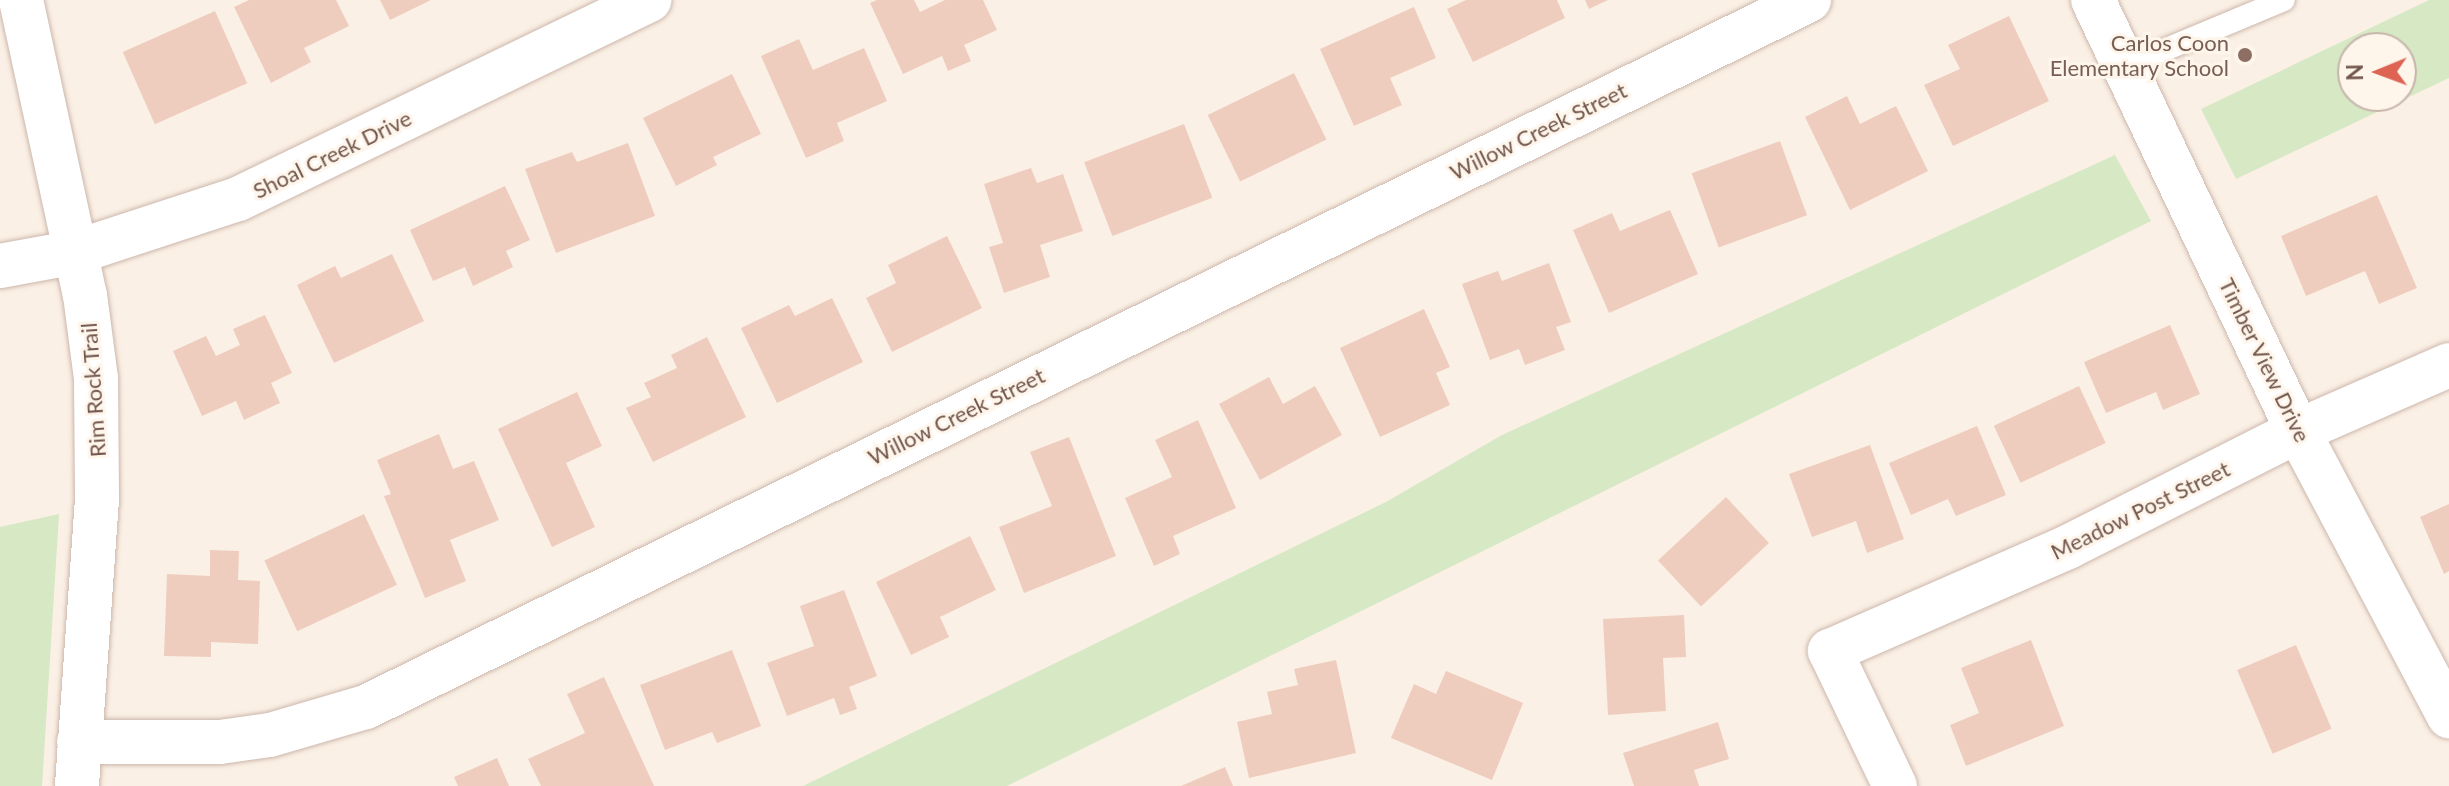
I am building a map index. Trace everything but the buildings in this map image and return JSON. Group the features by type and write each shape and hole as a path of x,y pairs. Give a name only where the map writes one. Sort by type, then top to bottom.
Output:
{"street":[{"name":"Rim Rock Trail","path":"21,0 76,252 94,356 99,455 77,786"},
{"name":"Shoal Creek Drive","path":"0,266 76,252 238,199 649,0"},
{"name":"Willow Creek Street","path":"79,742 220,742 270,735 366,707 1809,0"},
{"name":"Timber View Drive","path":"2093,0 2298,431 2449,716"},
{"name":"Meadow Post Street","path":"1895,786 1830,651 2068,547 2298,431 2449,365"}],"lane":[{"path":"2126,66 2284,0"}],"green space":[{"path":"2429,0 2449,0 2449,78 2417,93 2417,32 2362,32"},
{"path":"2337,44 2337,112 2377,112 2236,179 2201,109"},
{"path":"2115,155 2151,221 1007,786 803,786 1386,502 1502,435"},
{"path":"59,514 42,786 0,786 0,527"}],"place":[{"name":"Carlos Coon Elementary School","path":"2245,55"}]}
